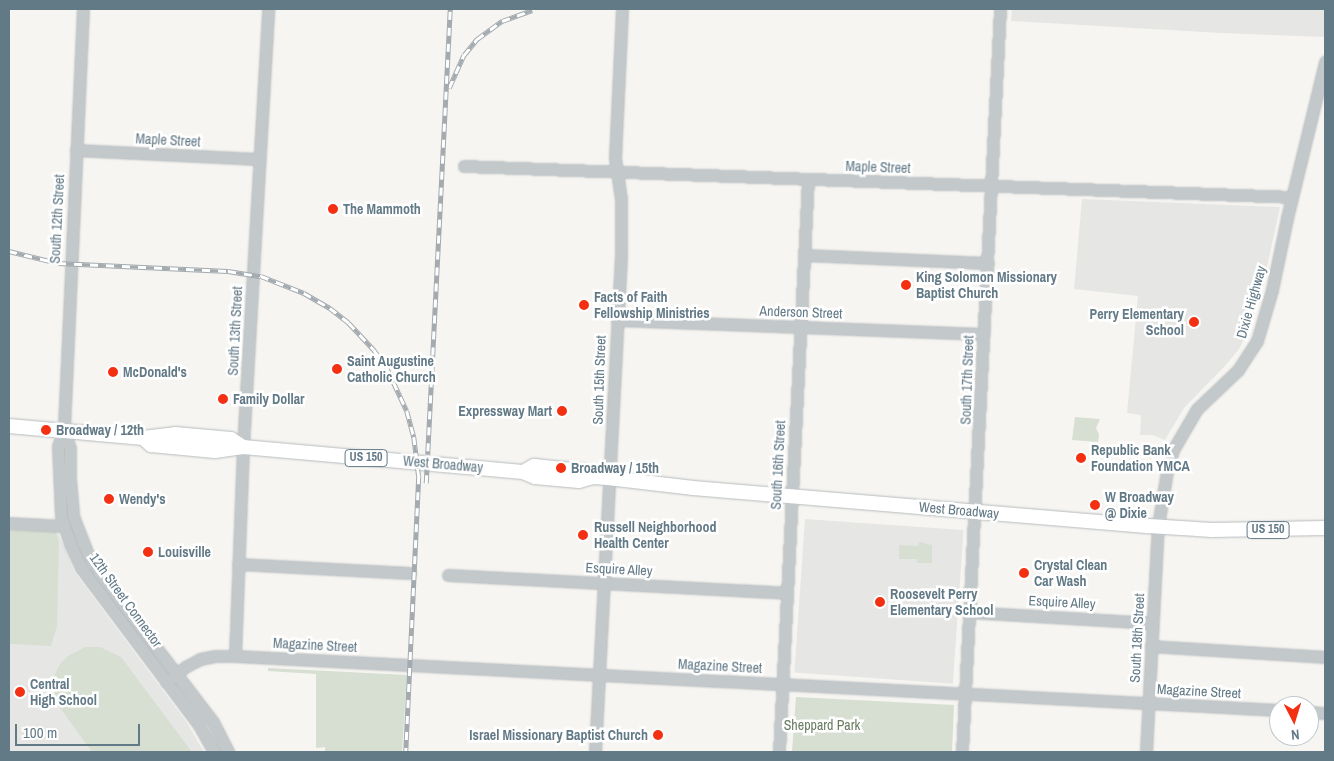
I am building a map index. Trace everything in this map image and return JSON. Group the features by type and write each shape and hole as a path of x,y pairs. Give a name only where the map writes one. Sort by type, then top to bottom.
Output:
{"main road":[{"name":"West Broadway","path":"9,426 143,438 151,445 215,451 243,447 523,472 534,466 583,470 593,477 1158,526 1219,530 1325,528"}],"street":[{"name":"South 12th Street","path":"64,431 83,9"},
{"name":"South 13th Street","path":"235,656 243,447 268,9"},
{"name":"South 15th Street","path":"595,752 622,216 615,158 616,99 622,9"},
{"name":"South 17th Street","path":"962,752 1000,9"},
{"name":"Dixie Highway","path":"1158,526 1167,471 1173,450 1184,428 1197,409 1238,370 1257,340 1272,290 1292,197 1325,62"},
{"name":"Maple Street","path":"76,150 258,159"},
{"name":"Maple Street","path":"464,166 1292,197"},
{"name":"South 16th Street","path":"779,752 808,179"},
{"path":"804,255 988,263"},
{"name":"Anderson Street","path":"617,320 984,334"},
{"name":"12th Street Connector","path":"64,431 58,446 57,466 63,526 81,568 199,725 214,752"},
{"name":"12th Street Connector","path":"64,431 70,448 73,516 88,554 100,574 214,722 228,752"},
{"path":"9,523 63,526"},
{"name":"South 18th Street","path":"1146,752 1158,526"},
{"path":"238,564 410,573"},
{"name":"Esquire Alley","path":"448,575 787,593"},
{"name":"Esquire Alley","path":"969,612 1152,623"},
{"path":"1151,646 1325,657"},
{"name":"Magazine Street","path":"166,682 200,659 216,656 235,656 1269,710"}],"shaded area":[{"path":"1012,9 1325,9 1325,37 1011,21"},
{"name":"Perry Elementary School","path":"1082,199 1280,207 1264,281 1250,328 1239,349 1225,366 1184,408 1165,440 1152,435 1140,435 1141,415 1127,413 1138,296 1074,289"},
{"name":"Roosevelt Perry Elementary School","path":"805,519 964,530 953,684 794,673"},
{"name":"Central High School","path":"9,527 57,530 75,573 187,723 204,752 9,752"}],"green space":[{"path":"1075,417 1100,419 1096,428 1099,434 1098,442 1072,440"},
{"path":"9,530 56,532 59,542 57,626 51,646 9,644"},
{"path":"919,542 932,545 932,563 917,563 917,559 899,559 899,545 918,546"},
{"path":"85,647 100,647 121,657 192,752 92,752 58,705 55,695 55,674 60,664 68,656"},
{"path":"268,668 407,675 402,752 325,752 325,747 316,748 316,674 268,671"},
{"name":"Sheppard Park","path":"796,697 954,705 952,752 792,752"}],"railway":[{"path":"426,483 450,9"},
{"path":"449,88 464,55 477,39 502,21 532,10"},
{"path":"9,251 58,263 228,271 261,276 304,293 330,308 349,323 374,350 387,368 407,411 414,437 419,476 406,752"}],"place":[{"name":"The Mammoth","path":"333,209"},
{"name":"King Solomon Missionary Baptist Church","path":"906,285"},
{"name":"Facts of Faith Fellowship Ministries","path":"584,305"},
{"name":"Perry Elementary School","path":"1194,322"},
{"name":"Saint Augustine Catholic Church","path":"337,369"},
{"name":"McDonald's","path":"113,372"},
{"name":"Family Dollar","path":"223,399"},
{"name":"Expressway Mart","path":"562,411"},
{"name":"Broadway / 12th","path":"46,430"},
{"name":"Republic Bank Foundation YMCA","path":"1081,458"},
{"name":"Broadway / 15th","path":"561,468"},
{"name":"Wendy's","path":"109,499"},
{"name":"W Broadway @ Dixie","path":"1095,505"},
{"name":"Russell Neighborhood Health Center","path":"583,535"},
{"name":"Louisville","path":"148,552"},
{"name":"Crystal Clean Car Wash","path":"1024,573"},
{"name":"Roosevelt Perry Elementary School","path":"880,602"},
{"name":"Central High School","path":"20,692"},
{"name":"Israel Missionary Baptist Church","path":"658,735"}]}
